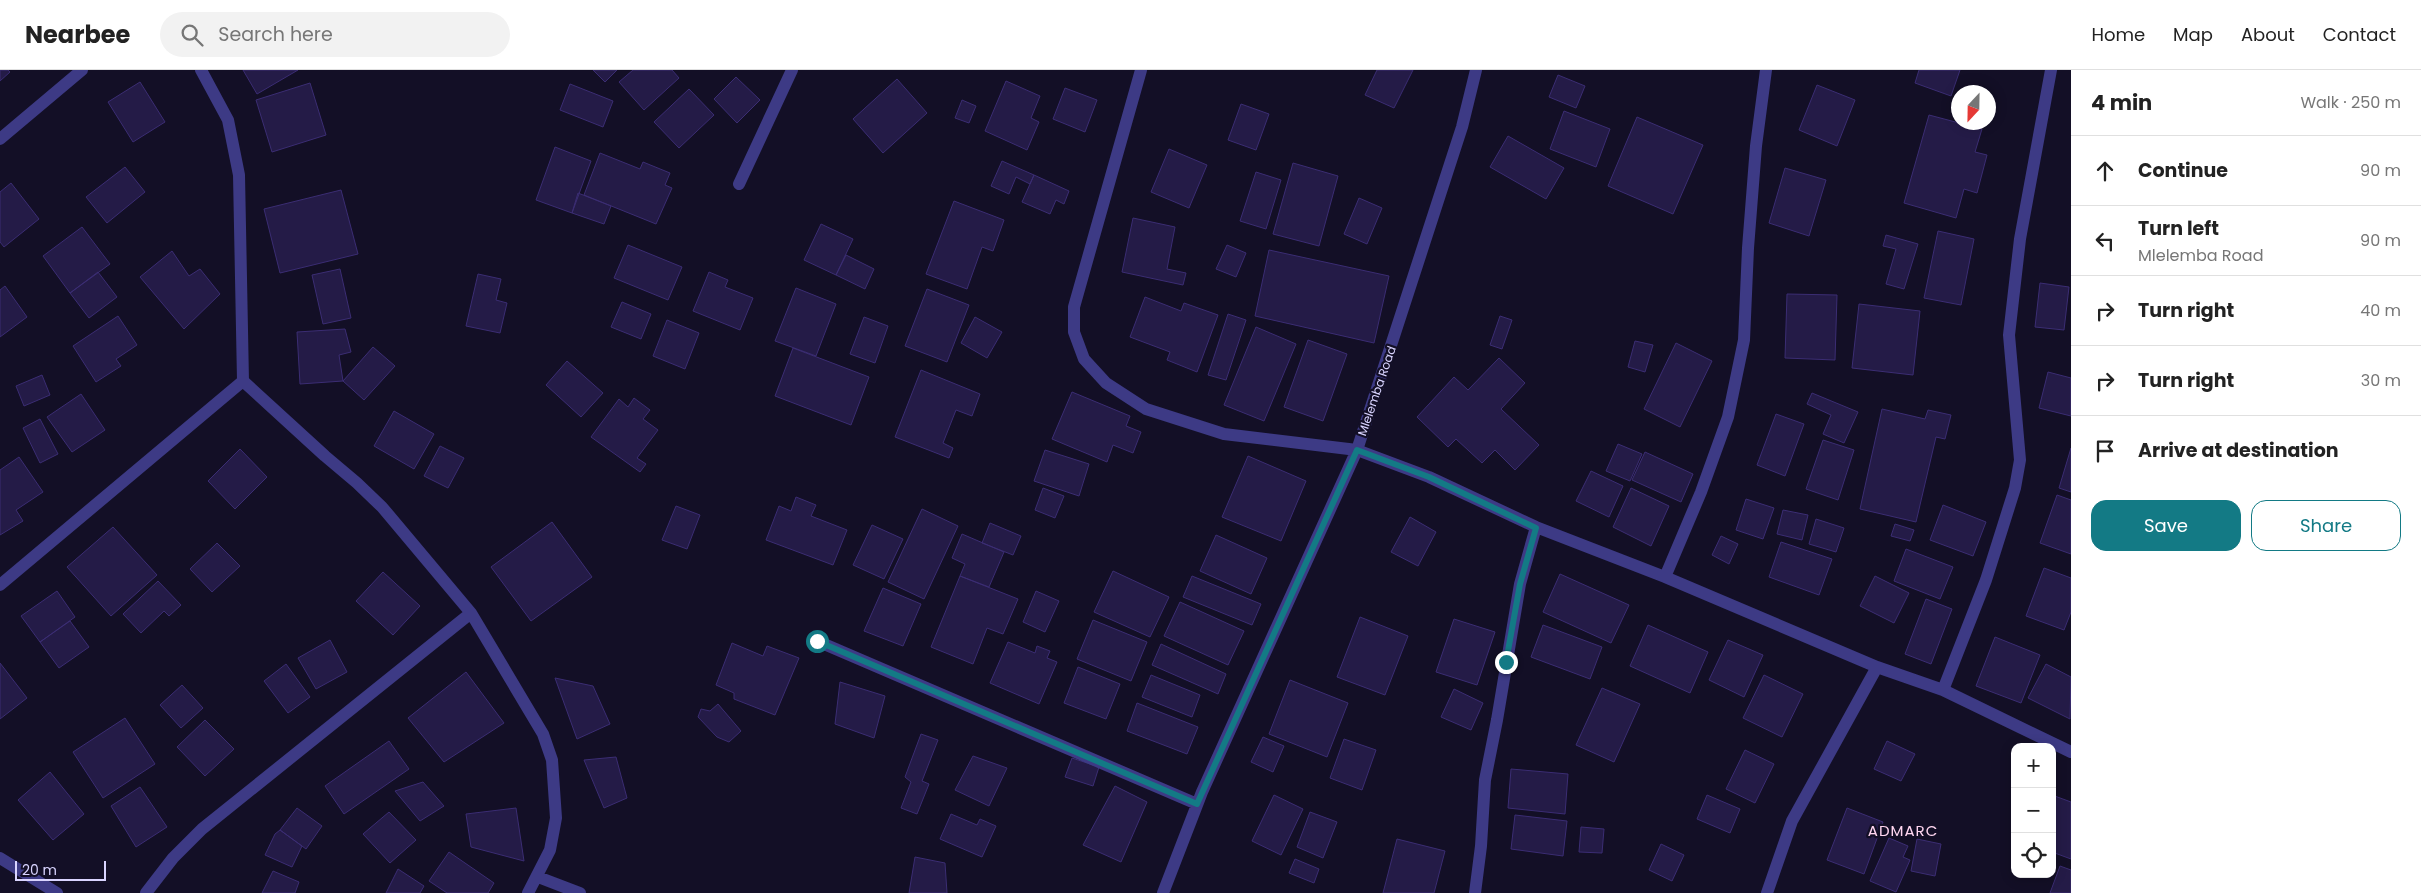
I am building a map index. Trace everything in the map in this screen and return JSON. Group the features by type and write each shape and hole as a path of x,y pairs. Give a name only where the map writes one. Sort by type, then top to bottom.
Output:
{"street":[{"path":"0,139 82,70"},
{"path":"201,70 228,120 239,175 242,381 376,501 471,613 543,734 552,760 556,818 550,850 538,877 528,893"},
{"path":"739,184 792,70"},
{"path":"1141,70 1074,306 1074,332 1084,359 1106,383 1125,397 1146,409 1224,434 1357,450 1429,477 1536,528 1665,577 1877,667 1943,690 2071,752"},
{"name":"Mlelemba Road","path":"1163,893 1197,804 1357,450 1462,127 1476,70"},
{"path":"1665,577 1701,492 1728,417 1744,340 1754,174 1766,70"},
{"path":"1943,690 1986,580 2015,488 2020,460 2009,335 2020,239 2051,70"},
{"path":"0,585 242,381"},
{"path":"1475,893 1481,846 1485,780 1520,584 1536,528"},
{"path":"146,893 172,858 202,829 471,613"},
{"path":"817,641 1197,804"},
{"path":"1767,893 1792,821 1877,667"},
{"path":"0,858 57,893"},
{"path":"538,877 580,893"}],"building":[{"path":"0,70 8,70 10,72 0,81"},
{"path":"243,70 298,70 257,94"},
{"path":"593,70 617,70 605,82"},
{"path":"633,70 672,70 679,78 644,110 619,82"},
{"path":"1377,70 1413,70 1394,108 1365,95"},
{"path":"1919,70 1960,70 1955,85 1951,85 1951,96 1915,83"},
{"path":"1558,75 1585,86 1576,108 1549,97"},
{"path":"736,77 760,100 737,123 714,99"},
{"path":"897,79 927,113 883,153 853,119"},
{"path":"1006,81 1040,96 1031,118 1039,122 1027,150 985,131"},
{"path":"140,82 165,122 133,142 108,102"},
{"path":"310,83 326,135 272,152 256,100"},
{"path":"570,84 613,101 603,127 560,110"},
{"path":"1817,85 1855,100 1837,146 1799,130"},
{"path":"1065,88 1097,100 1085,132 1053,119"},
{"path":"689,89 714,115 679,148 654,122"},
{"path":"962,100 976,106 969,123 955,118"},
{"path":"1241,104 1269,114 1256,150 1228,140"},
{"path":"1564,111 1610,129 1596,167 1550,149"},
{"path":"1929,115 1951,121 1951,130 1982,130 1975,152 1987,155 1977,193 1964,189 1956,218 1904,203"},
{"path":"1637,117 1703,145 1673,214 1608,186"},
{"path":"1508,136 1564,168 1546,199 1490,167"},
{"path":"555,147 591,161 572,213 536,200"},
{"path":"1169,149 1207,165 1189,208 1151,192"},
{"path":"600,153 640,169 643,162 670,173 665,185 672,188 656,224 584,195"},
{"path":"1002,161 1034,175 1030,184 1016,177 1009,194 991,186"},
{"path":"1293,163 1338,176 1319,246 1273,234"},
{"path":"125,167 145,192 107,223 86,197"},
{"path":"1785,168 1826,180 1809,236 1769,223"},
{"path":"1256,172 1281,180 1266,229 1240,221"},
{"path":"1034,175 1069,191 1064,204 1056,200 1050,214 1022,202"},
{"path":"11,183 39,219 4,247 0,242 0,192"},
{"path":"341,190 358,254 280,273 264,209"},
{"path":"578,193 611,206 604,224 572,213"},
{"path":"1359,198 1382,208 1367,244 1344,234"},
{"path":"954,201 1004,220 993,251 982,247 967,289 926,274"},
{"path":"1133,218 1175,227 1167,269 1186,273 1183,285 1122,272"},
{"path":"821,224 853,239 836,275 804,260"},
{"path":"82,227 110,264 70,293 43,256"},
{"path":"1938,231 1974,239 1961,305 1924,298"},
{"path":"1886,235 1918,244 1904,289 1886,284 1896,249 1883,246"},
{"path":"628,245 682,267 668,300 614,278"},
{"path":"1227,245 1246,253 1236,277 1216,269"},
{"path":"1269,250 1389,276 1374,343 1255,316"},
{"path":"172,251 189,276 200,269 220,294 184,329 140,277"},
{"path":"846,255 874,269 865,289 836,275"},
{"path":"340,269 351,318 323,324 312,275"},
{"path":"98,272 117,297 89,318 70,293"},
{"path":"709,272 728,280 725,287 753,298 740,330 693,311"},
{"path":"478,274 501,279 496,300 507,303 500,333 466,326"},
{"path":"2040,283 2069,287 2064,330 2035,327"},
{"path":"5,286 27,317 0,337 0,290"},
{"path":"796,288 836,304 816,356 775,341"},
{"path":"927,289 969,305 947,362 905,346"},
{"path":"1787,294 1837,295 1835,360 1785,358"},
{"path":"1145,297 1181,311 1184,303 1218,315 1197,372 1167,360 1170,352 1130,337"},
{"path":"622,302 651,314 641,339 611,327"},
{"path":"1859,304 1920,311 1913,375 1852,368"},
{"path":"1228,314 1246,320 1226,380 1208,375"},
{"path":"118,316 137,345 116,359 121,366 96,382 73,346"},
{"path":"1500,316 1512,320 1502,349 1490,345"},
{"path":"864,317 888,326 875,363 850,354"},
{"path":"975,317 1002,332 987,358 961,343"},
{"path":"667,320 699,333 685,369 653,356"},
{"path":"1256,327 1296,344 1264,421 1224,405"},
{"path":"345,329 351,352 339,355 343,381 300,384 297,332"},
{"path":"1308,340 1347,354 1323,421 1284,407"},
{"path":"1635,341 1653,345 1645,372 1628,367"},
{"path":"1676,343 1712,361 1680,427 1644,409"},
{"path":"373,347 395,366 364,400 343,381"},
{"path":"793,348 869,377 851,425 775,396"},
{"path":"1499,358 1525,383 1501,409 1539,445 1515,470 1495,450 1482,463 1456,439 1448,447 1417,417 1454,377 1468,390"},
{"path":"567,361 603,393 581,417 546,385"},
{"path":"921,370 980,394 972,416 956,410 943,443 953,448 949,458 895,437"},
{"path":"2048,372 2071,378 2071,416 2039,408"},
{"path":"42,375 50,395 24,406 16,386"},
{"path":"1072,392 1130,416 1126,426 1141,432 1133,453 1113,445 1107,462 1052,439"},
{"path":"1812,393 1858,412 1844,443 1823,434 1831,415 1807,404"},
{"path":"81,394 105,430 72,452 47,417"},
{"path":"634,398 650,410 643,419 658,430 637,458 646,464 640,472 591,437 619,399 628,407"},
{"path":"1882,409 1925,419 1928,410 1951,415 1945,439 1936,437 1916,522 1860,509"},
{"path":"394,411 434,434 414,469 374,446"},
{"path":"1776,414 1804,424 1785,476 1757,465"},
{"path":"40,419 58,454 40,463 23,428"},
{"path":"1823,440 1854,450 1838,500 1806,489"},
{"path":"1618,444 1642,454 1630,481 1606,471"},
{"path":"440,446 464,458 448,488 424,476"},
{"path":"2071,448 2071,492 2059,488"},
{"path":"240,449 267,477 235,509 208,481"},
{"path":"1045,450 1089,464 1079,496 1034,481"},
{"path":"1645,452 1693,474 1681,502 1632,480"},
{"path":"1248,456 1306,481 1281,541 1222,517"},
{"path":"19,457 43,492 16,510 23,521 0,535 0,470"},
{"path":"1591,471 1623,486 1609,517 1576,501"},
{"path":"1043,488 1064,496 1055,518 1035,510"},
{"path":"1631,488 1669,506 1651,546 1613,527"},
{"path":"2057,495 2071,500 2071,554 2040,543"},
{"path":"796,497 816,505 811,516 847,530 833,565 766,540 779,506 791,511"},
{"path":"1746,499 1774,508 1763,539 1736,530"},
{"path":"1943,505 1986,522 1973,556 1930,540"},
{"path":"676,506 700,515 687,549 662,540"},
{"path":"922,509 958,526 924,599 888,582"},
{"path":"1783,510 1808,515 1802,540 1777,534"},
{"path":"1410,517 1436,532 1418,566 1391,552"},
{"path":"1816,519 1844,528 1836,552 1809,544"},
{"path":"552,522 592,577 531,621 491,567"},
{"path":"990,523 1021,536 1013,555 982,543"},
{"path":"1895,524 1914,530 1910,541 1891,536"},
{"path":"872,525 903,539 884,579 853,565"},
{"path":"113,527 157,575 111,616 67,567"},
{"path":"962,534 1004,552 989,587 960,576 965,564 952,558"},
{"path":"1216,535 1267,558 1251,594 1200,571"},
{"path":"1721,536 1738,544 1729,564 1712,555"},
{"path":"1781,542 1832,559 1819,595 1769,577"},
{"path":"217,543 240,566 212,592 190,569"},
{"path":"1906,549 1953,567 1940,599 1894,581"},
{"path":"2044,568 2071,578 2071,612 2064,630 2026,616"},
{"path":"1113,571 1169,597 1150,637 1094,612"},
{"path":"383,572 420,606 393,635 356,601"},
{"path":"1560,574 1629,605 1611,643 1543,612"},
{"path":"960,576 1018,599 1003,634 987,628 973,664 931,647"},
{"path":"1192,576 1261,604 1252,625 1183,597"},
{"path":"1875,576 1909,593 1894,623 1860,606"},
{"path":"158,581 181,605 169,616 164,611 141,633 123,614"},
{"path":"883,588 921,604 903,646 864,631"},
{"path":"57,591 75,617 40,642 21,616"},
{"path":"1036,591 1059,601 1045,632 1023,622"},
{"path":"1926,599 1952,609 1931,664 1905,654"},
{"path":"1180,602 1244,631 1228,665 1164,636"},
{"path":"1360,617 1408,636 1385,695 1337,677"},
{"path":"1454,619 1495,632 1477,685 1436,672"},
{"path":"1093,620 1147,642 1131,681 1077,659"},
{"path":"70,621 89,647 59,668 40,642"},
{"path":"1543,625 1602,647 1590,679 1531,657"},
{"path":"1648,625 1708,652 1690,693 1630,666"},
{"path":"1995,637 2040,655 2021,703 1976,686"},
{"path":"330,640 347,672 316,689 298,658"},
{"path":"1728,640 1763,655 1744,697 1709,680"},
{"path":"1008,642 1035,653 1037,646 1050,651 1047,658 1057,662 1039,704 990,683"},
{"path":"732,643 763,656 767,646 799,658 775,715 734,699 734,693 716,685"},
{"path":"1161,644 1226,674 1218,694 1152,665"},
{"path":"0,663 27,698 0,719"},
{"path":"286,664 310,697 288,713 264,681"},
{"path":"2046,664 2071,677 2070,719 2028,698"},
{"path":"1078,667 1120,684 1106,719 1064,703"},
{"path":"466,672 504,723 444,762 408,718"},
{"path":"1151,675 1200,695 1192,717 1142,697"},
{"path":"1764,675 1803,694 1782,737 1743,718"},
{"path":"555,678 593,686 610,724 577,739"},
{"path":"1290,680 1348,703 1327,757 1269,734"},
{"path":"840,682 885,696 874,738 835,724"},
{"path":"182,685 203,708 181,728 160,705"},
{"path":"1602,688 1640,704 1614,762 1576,745"},
{"path":"1454,689 1483,703 1471,730 1441,717"},
{"path":"1137,703 1198,727 1187,754 1127,731"},
{"path":"718,704 741,731 729,742 717,737 698,717 701,709 710,711"},
{"path":"125,718 155,764 103,798 73,752"},
{"path":"205,720 234,749 205,776 177,747"},
{"path":"921,734 938,740 922,781 929,784 917,814 901,808 911,782 905,777"},
{"path":"1263,737 1284,746 1273,772 1251,762"},
{"path":"1344,739 1376,750 1362,790 1330,778"},
{"path":"389,741 409,769 344,814 325,786"},
{"path":"1887,741 1915,754 1901,781 1874,769"},
{"path":"1745,750 1774,764 1755,803 1726,789"},
{"path":"973,756 1007,768 989,806 955,790"},
{"path":"616,757 627,798 604,808 584,760"},
{"path":"1072,758 1099,767 1093,786 1065,777"},
{"path":"1511,769 1568,774 1565,814 1508,808"},
{"path":"50,772 84,814 53,840 18,800"},
{"path":"423,782 444,806 420,821 395,791"},
{"path":"1115,786 1147,802 1121,862 1083,845"},
{"path":"140,787 167,827 136,847 111,806"},
{"path":"1274,795 1303,809 1281,855 1252,841"},
{"path":"1707,795 1740,809 1730,833 1697,819"},
{"path":"2056,796 2071,802 2071,859 2056,853"},
{"path":"297,808 322,826 306,849 280,830"},
{"path":"516,808 524,861 471,847 466,814"},
{"path":"1847,808 1883,822 1864,874 1827,860"},
{"path":"389,812 416,840 390,863 363,834"},
{"path":"1310,812 1337,822 1323,858 1297,847"},
{"path":"951,814 977,825 980,819 996,826 982,857 940,839"},
{"path":"1515,815 1567,821 1563,856 1511,849"},
{"path":"1581,827 1604,829 1602,853 1579,852"},
{"path":"280,830 302,846 292,867 265,855 275,834"},
{"path":"1889,838 1908,846 1903,857 1910,860 1896,892 1870,881"},
{"path":"1397,839 1445,851 1434,893 1383,893"},
{"path":"1917,839 1941,844 1935,876 1911,871"},
{"path":"1661,844 1684,855 1672,881 1649,870"},
{"path":"449,852 494,883 488,893 447,893 429,881"},
{"path":"915,857 945,863 947,893 909,893"},
{"path":"1295,859 1319,869 1314,883 1289,873"},
{"path":"2060,866 2071,870 2071,893 2050,893"},
{"path":"398,869 424,886 420,893 386,893"},
{"path":"273,871 299,882 295,893 262,893"}],"district":[{"name":"ADMARC","path":"1903,831"}],"route":[{"path":"817,641 1197,804 1357,450 1429,477 1536,528 1520,584 1506,662"}]}
